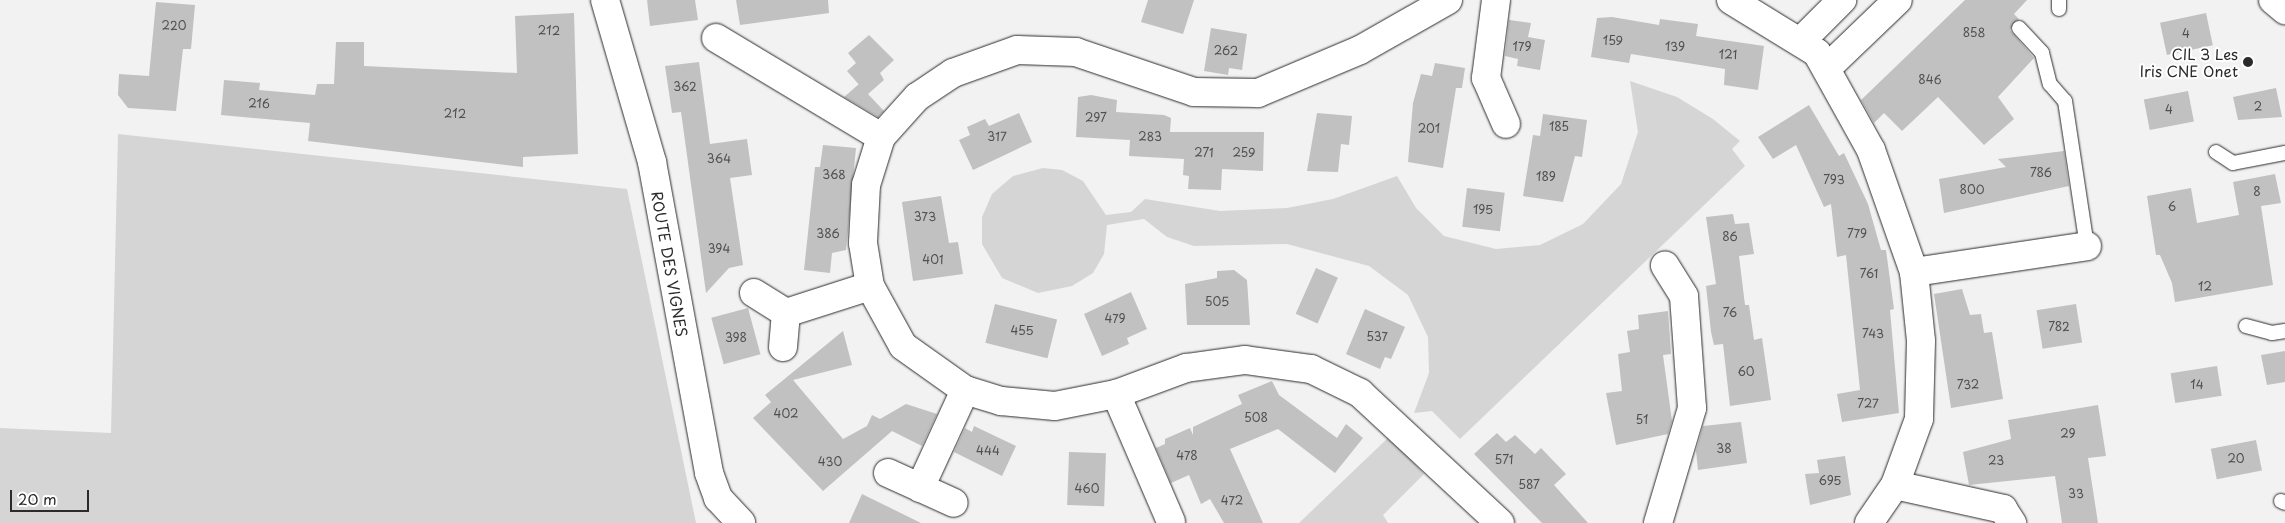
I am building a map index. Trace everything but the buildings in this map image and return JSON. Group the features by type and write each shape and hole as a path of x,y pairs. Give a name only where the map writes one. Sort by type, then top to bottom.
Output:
{"street":[{"name":"ROUTE DES VIGNES","path":"604,0 652,162 709,473 718,498 741,523"},
{"path":"1448,0 1360,50 1258,93 1194,92 1135,76 1076,52 1017,50 953,73 917,97 881,137 866,186 863,243 870,286 903,346 965,390 1001,401 1055,406 1116,394 1158,375 1245,360 1311,368 1360,393 1500,523"},
{"path":"1496,0 1486,78 1506,124"},
{"path":"1731,0 1802,40 1827,68 1870,150 1914,272 1921,341 1919,419 1895,485 1869,523"},
{"path":"1802,40 1842,0"},
{"path":"1827,68 1898,0"},
{"path":"2273,0 2285,10"},
{"path":"716,38 881,137"},
{"path":"1914,272 2088,246"},
{"path":"1658,523 1692,408 1684,296 1666,266"},
{"path":"754,294 786,313 870,286"},
{"path":"783,346 786,313"},
{"path":"920,488 965,390"},
{"path":"1116,394 1171,522"},
{"path":"888,472 954,503"},
{"path":"1895,485 2003,508 2012,523"}],"lane":[{"path":"2020,28 2042,53 2050,84 2064,101 2088,246"},
{"path":"2216,152 2233,163 2285,153"},
{"path":"2246,326 2272,333 2285,331"}],"shaded area":[{"path":"1630,81 1677,97 1713,119 1740,141 1732,149 1745,166 1460,439 1432,411 1414,413 1429,373 1428,337 1408,295 1369,266 1287,244 1194,246 1167,237 1144,219 1107,225 1104,254 1093,273 1072,286 1038,293 1002,278 982,244 982,217 992,194 1013,176 1043,168 1062,170 1083,181 1106,215 1131,212 1145,199 1220,211 1287,208 1333,199 1397,176 1416,208 1444,236 1496,249 1540,245 1583,224 1621,184 1638,132"},
{"path":"118,134 627,189 696,523 0,523 0,428 111,433"},
{"path":"1390,436 1424,474 1383,515 1388,523 1299,523"}],"place":[{"name":"CIL 3 Les Iris CNE Onet","path":"2248,62"}]}
